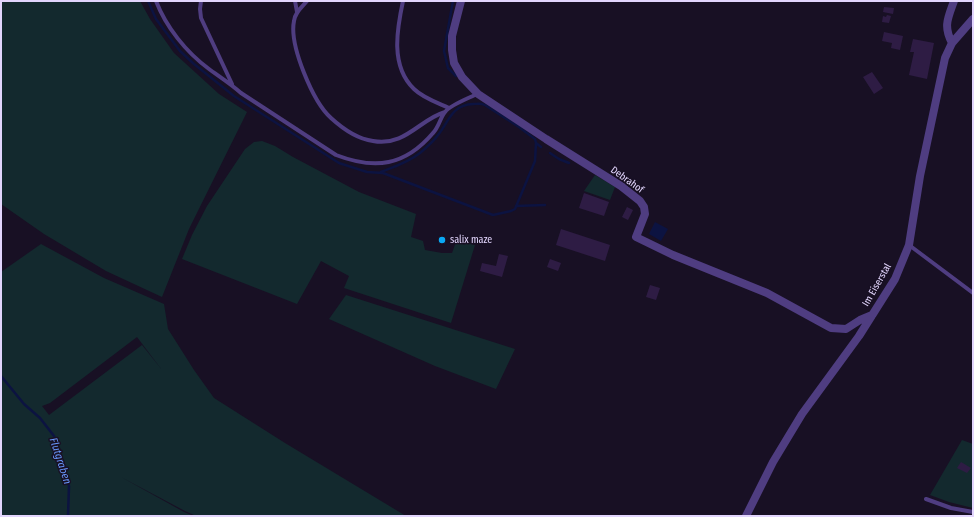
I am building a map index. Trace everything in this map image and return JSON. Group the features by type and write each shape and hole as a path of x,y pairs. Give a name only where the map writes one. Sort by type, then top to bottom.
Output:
{"street":[{"name":"Debrahof","path":"461,1 452,36 452,50 454,63 462,77 478,94 621,186 640,201 644,207 645,214 636,237 673,255 767,292 831,328 846,330 860,320 872,315"},
{"path":"952,43 946,23 954,1"},
{"name":"Im Eiserstal","path":"746,516 773,462 802,414 859,336 895,279 909,245 920,176 945,58 952,43 973,19"}],"lane":[{"path":"156,1 163,17 185,47 208,68 232,84 241,93 336,155 349,160 371,164 388,163 403,158 434,133 445,112 478,94"},
{"path":"201,1 201,18 232,84"},
{"path":"295,1 297,12"},
{"path":"307,1 297,12 294,20 293,34 300,62 311,89 330,117 350,133 374,141 392,141 407,135 437,114 445,112"},
{"path":"403,1 398,27 397,50 401,68 406,79 414,89 426,98 450,108"},
{"path":"909,245 973,293"},
{"path":"926,499 951,508 973,512"}],"green space":[{"path":"1,1 140,1 150,19 174,53 219,94 247,112 189,229 162,297 106,271 44,234 1,204"},
{"path":"262,141 275,146 359,192 416,214 411,237 423,241 425,250 452,253 456,242 461,241 475,245 451,323 344,288 349,276 321,261 297,304 182,259 207,206 245,149 254,142"},
{"path":"595,175 615,187 610,200 584,191"},
{"path":"41,244 104,278 164,304 168,329 214,398 406,516 196,516 121,477 194,516 1,516 1,272","holes":["137,337 162,370 142,345 49,415 42,406 50,403"]},
{"path":"346,295 515,349 496,389 435,366 329,319"},
{"path":"962,440 973,444 973,508 949,502 930,495"}],"shaded area":[{"path":"655,222 668,229 661,241 649,234"}],"building":[{"path":"884,7 894,8 893,14 883,12"},
{"path":"887,15 891,16 889,23 882,22 883,16 886,17"},
{"path":"884,32 903,36 900,50 891,48 892,43 882,41"},
{"path":"913,39 934,43 927,79 909,75 914,52 910,52"},
{"path":"872,72 883,88 874,94 863,77"},
{"path":"584,193 609,202 604,216 579,208"},
{"path":"627,207 633,210 628,220 622,217"},
{"path":"561,229 610,245 605,261 556,245"},
{"path":"499,254 508,256 502,277 480,271 482,263 496,266"},
{"path":"550,259 561,263 558,271 547,267"},
{"path":"650,285 660,288 656,300 646,297"},
{"path":"961,462 971,468 967,473 957,468"}],"waterway":[{"path":"148,1 156,19 180,51 194,64 234,96 339,163 367,172 383,173 493,215 515,209 535,161 536,143"},
{"path":"453,1 444,51 448,68 456,76"},
{"path":"381,172 406,162 420,153 436,138 451,115 460,107 466,105 485,105 519,127 535,139 536,143 541,147"},
{"path":"550,153 569,163"},
{"path":"516,206 545,205"},
{"name":"Flutgraben","path":"1,376 24,404 40,418 54,436 69,486 68,516"}],"place":[{"name":"salix maze","path":"442,240"}]}
